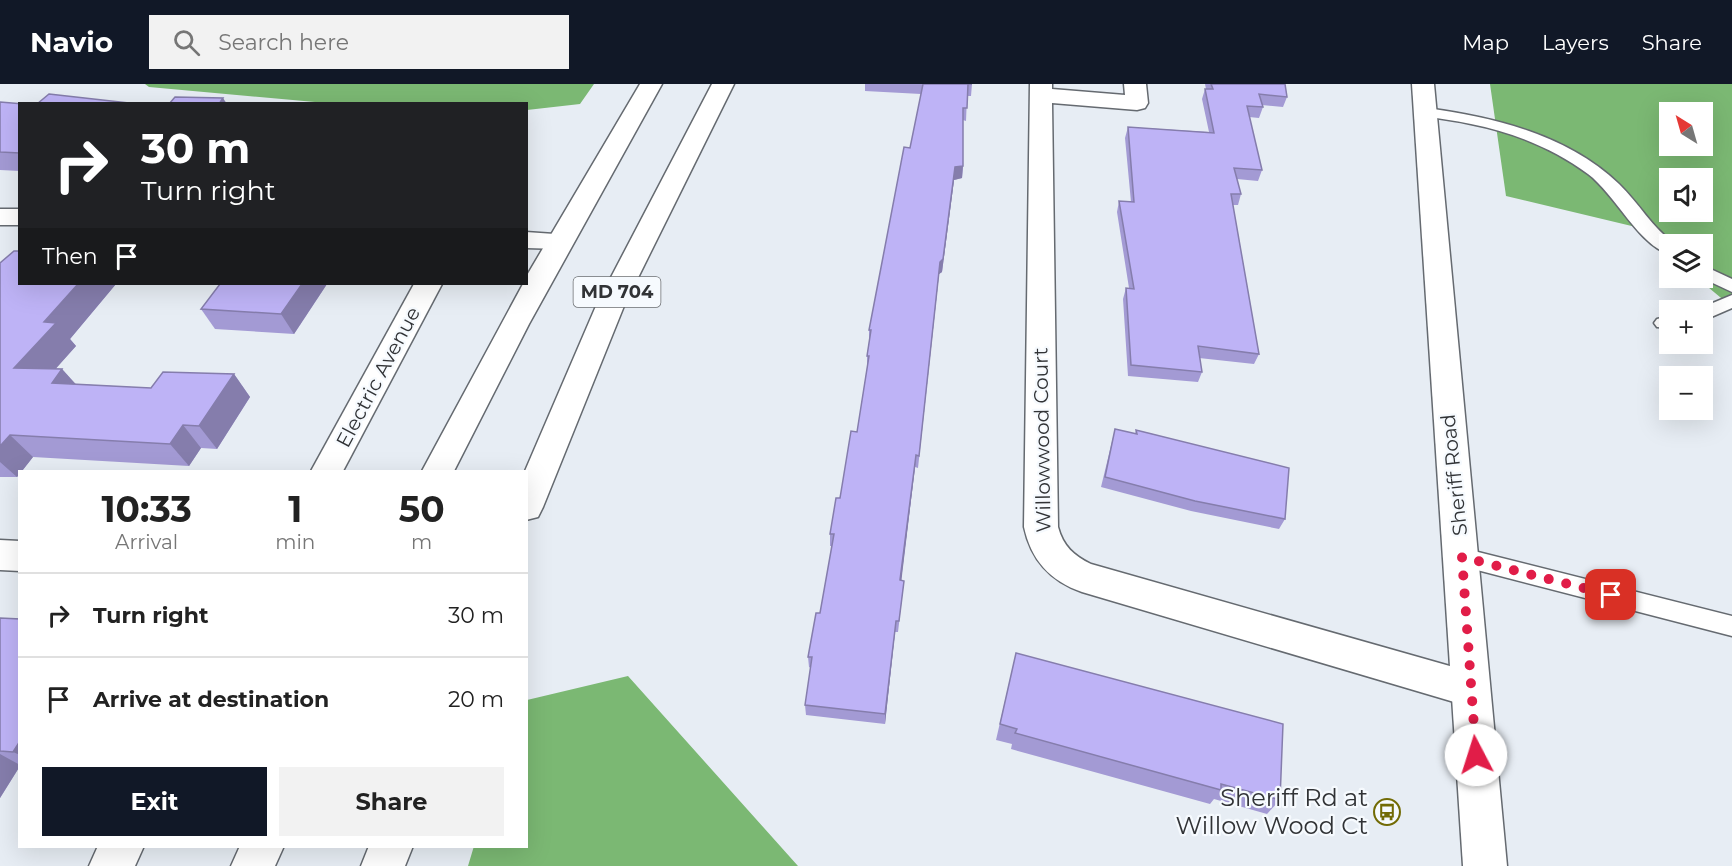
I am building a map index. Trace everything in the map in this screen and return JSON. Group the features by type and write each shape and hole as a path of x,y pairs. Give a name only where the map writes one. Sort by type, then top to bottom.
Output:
{"main road":[{"name":"MD 704","path":"438,470 464,417 560,241 651,84"},
{"name":"MD 704","path":"528,502 610,306 723,84"},
{"name":"Willowwood Court","path":"1135,84 1137,103 1041,90 1041,527 1048,551 1067,569 1082,577 1471,689"},
{"name":"Sheriff Road","path":"1424,98 1445,386 1462,557 1485,866"},
{"path":"0,217 18,217"},
{"path":"528,240 560,241"},
{"name":"Electric Avenue","path":"328,470 427,285"},
{"path":"0,555 18,556"},
{"path":"111,866 121,848"},
{"path":"253,866 261,848"},
{"path":"383,866 390,848"}],"lane":[{"path":"1424,98 1466,116 1510,128 1586,165 1615,189 1635,216 1659,239"},
{"path":"1713,276 1732,286"},
{"path":"1713,310 1732,300"},
{"path":"1462,557 1732,626"}],"green space":[{"path":"145,84 594,84 580,104 528,110 528,102 315,102 149,87"},
{"path":"1490,84 1732,84 1732,307 1709,288 1713,288 1713,234 1659,234 1659,238 1640,228 1506,196"},
{"path":"628,676 798,866 468,866 473,848 528,848 528,700"}],"building":[{"path":"923,84 968,84 967,108 963,108 963,166 955,167 943,259 940,262 919,456 916,455 900,580 904,581 899,621 896,621 885,714 805,705 812,657 808,657 816,613 820,613 834,534 830,534 836,498 840,498 851,431 857,432 869,356 867,356 871,330 869,330 904,147 910,148"},
{"path":"1211,84 1285,84 1287,97 1259,94 1263,107 1247,106 1262,170 1234,168 1241,194 1231,194 1259,354 1198,346 1202,372 1131,365 1126,288 1134,289 1119,201 1134,202 1128,127 1214,133 1205,89 1213,89"},
{"path":"49,94 120,102 39,102"},
{"path":"175,97 223,98 220,102 171,102"},
{"path":"0,102 18,104 18,153 0,152"},
{"path":"14,251 18,251 18,285 77,285 44,322 56,323 14,368 62,369 52,383 151,388 163,372 234,374 199,426 183,425 170,444 10,435 0,446 0,263"},
{"path":"219,285 301,285 281,314 201,309"},
{"path":"1115,429 1137,434 1136,430 1289,468 1285,519 1195,501 1105,477"},
{"path":"0,618 18,619 18,744 13,752 0,751"},
{"path":"1016,653 1283,724 1280,800 1221,784 1221,790 1015,733 1017,729 1000,724"}],"place":[{"name":"Sheriff Rd at Willow Wood Ct","path":"1387,812"}],"route":[{"path":"1476,755 1462,557 1611,595"}]}
